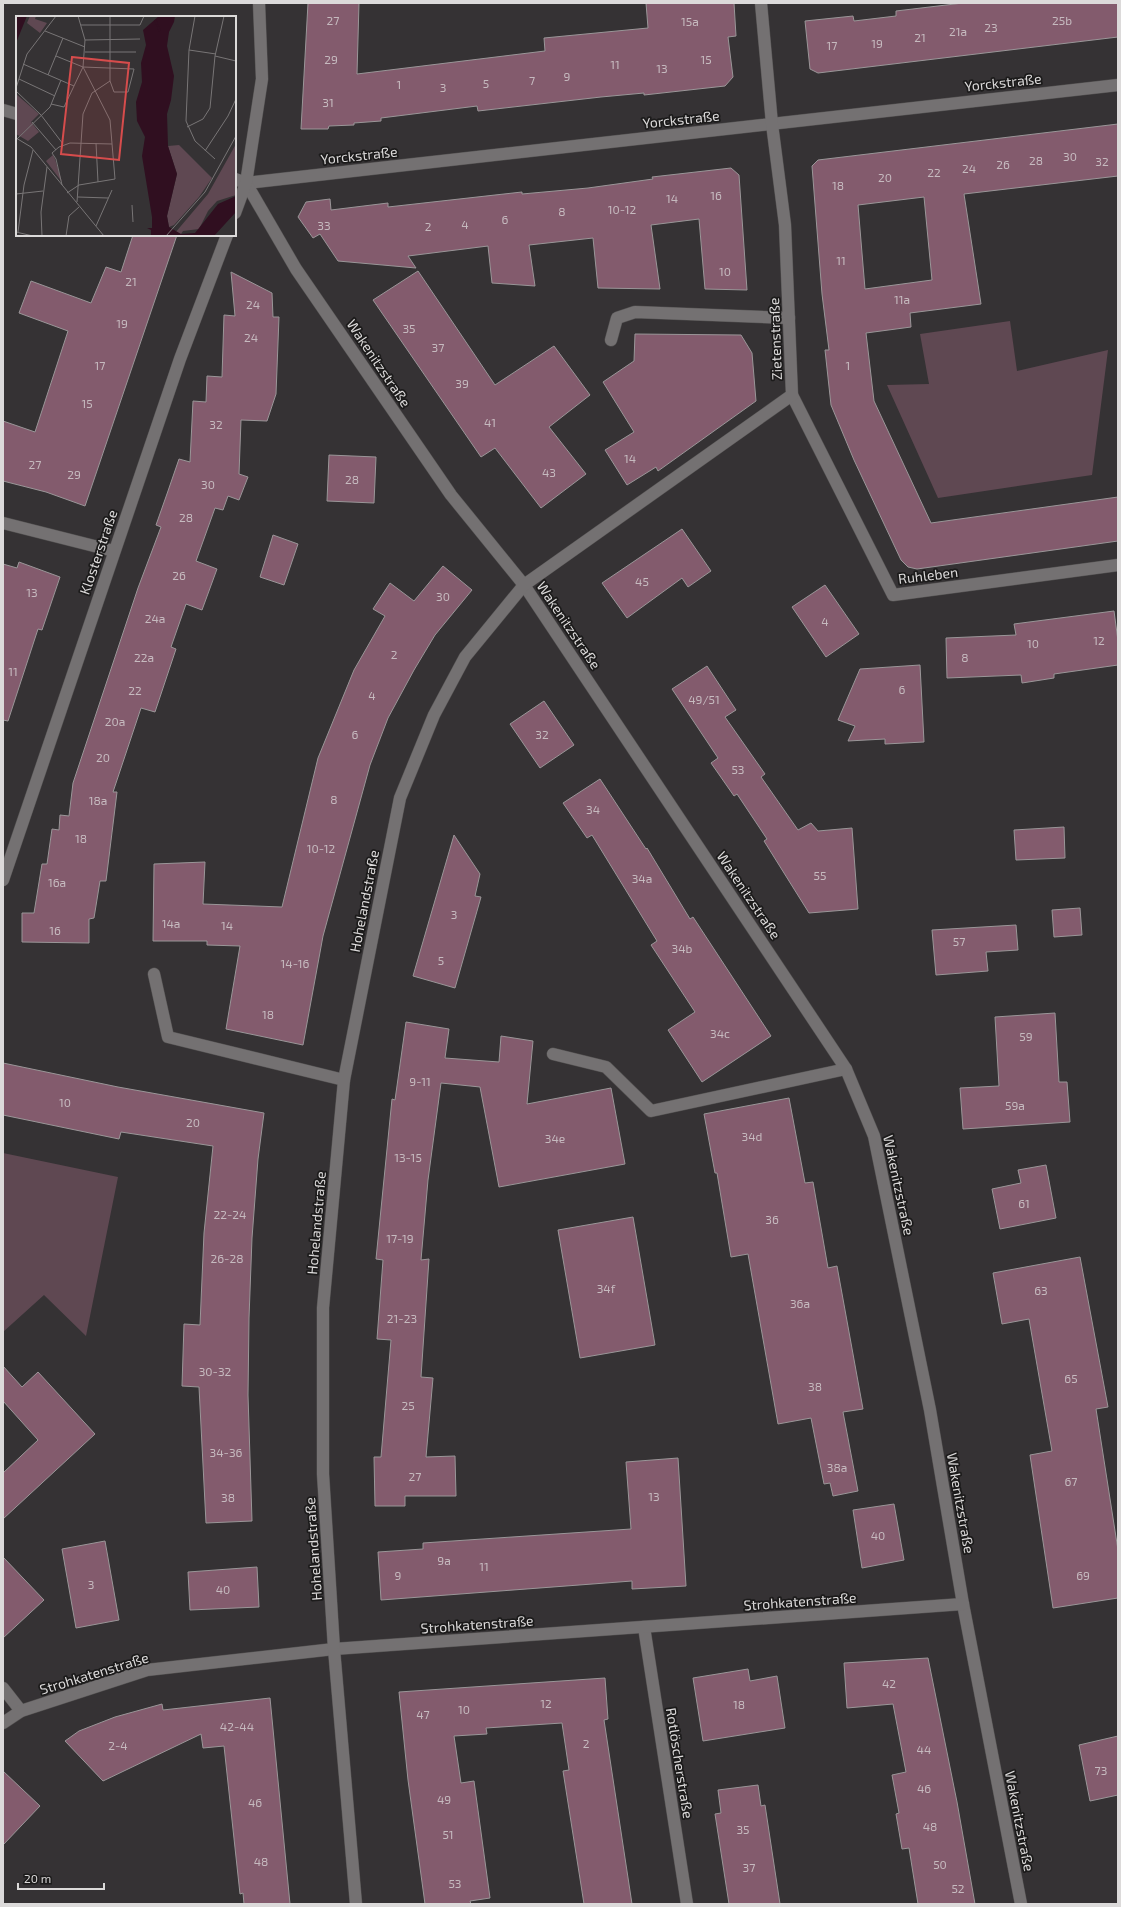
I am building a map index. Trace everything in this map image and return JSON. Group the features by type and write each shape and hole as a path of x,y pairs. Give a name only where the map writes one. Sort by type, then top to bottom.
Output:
{"street":[{"path":"236,208 262,79 259,3"},
{"name":"Zietenstraße","path":"524,584 792,395 785,225 772,124 761,3"},
{"name":"Yorckstraße","path":"241,181 1118,85"},
{"path":"3,110 16,114"},
{"name":"Wakenitzstraße","path":"241,181 296,269 450,494 524,584 846,1069 874,1136 930,1410 963,1604 1021,1904"},
{"name":"Klosterstraße","path":"3,880 178,366 227,236"},
{"path":"611,340 617,318 636,312 789,318"},
{"name":"Ruhleben","path":"792,395 892,595 1118,565"},
{"path":"3,523 114,551"},
{"name":"Hohelandstraße","path":"356,1904 334,1649 323,1474 323,1308 344,1080 400,798 434,715 465,657 524,584"},
{"path":"154,974 168,1037 344,1080"},
{"path":"553,1054 606,1067 652,1111 846,1069"},
{"name":"Strohkatenstraße","path":"3,1723 21,1711 147,1670 334,1649 963,1604"},
{"name":"Rotlöscherstraße","path":"644,1627 687,1904"},
{"path":"3,1688 21,1711"}],"shaded area":[{"path":"1010,321 1017,371 1108,350 1092,475 938,498 887,385 929,384 920,334"},
{"path":"3,1153 118,1177 86,1336 44,1295 3,1332"}],"building":[{"path":"308,3 359,3 357,74 545,51 544,38 648,28 646,3 734,3 736,36 728,37 733,77 725,86 644,95 644,93 601,97 478,111 477,106 381,118 381,121 354,123 354,125 329,126 328,129 301,129"},
{"path":"963,3 1118,3 1118,37 818,73 810,69 805,21 853,16 854,21 896,16 896,11"},
{"path":"1118,124 1118,176 964,194 981,304 910,313 911,327 866,333 874,401 931,523 1118,497 1118,541 917,569 908,567 901,560 854,460 831,405 825,350 829,350 822,294 812,166 818,160","holes":["924,197 932,280 865,289 858,205"]},
{"path":"731,168 739,175 747,290 705,289 699,219 651,225 660,289 598,288 593,238 529,245 535,286 492,283 488,246 408,256 416,268 338,261 320,234 313,238 298,217 306,202 330,199 331,210 388,203 388,207 522,192 522,194 588,188 653,179 652,177"},
{"path":"133,236 177,236 85,506 46,492 3,481 3,421 35,432 68,331 19,313 31,281 91,303 106,267 121,272"},
{"path":"418,271 495,385 554,346 590,395 549,427 586,474 541,508 495,448 481,457 373,300"},
{"path":"231,272 272,293 273,317 279,317 276,394 267,421 241,420 239,474 248,477 239,500 228,496 223,510 215,508 196,561 217,569 202,610 186,604 171,647 176,649 155,712 141,708 113,792 117,792 106,881 100,881 94,918 89,919 89,943 22,942 22,913 34,913 42,864 47,864 52,829 59,830 60,815 69,816 73,783 138,588 161,527 156,525 179,459 190,462 193,401 206,402 207,376 222,377 224,315 235,316"},
{"path":"635,334 741,335 752,353 756,401 658,471 656,467 627,485 605,450 634,432 603,382 634,361"},
{"path":"329,455 376,457 374,503 327,501"},
{"path":"682,529 711,571 688,587 682,578 627,618 602,583"},
{"path":"273,535 298,544 284,585 260,577"},
{"path":"19,562 60,577 42,630 38,629 8,721 3,720 3,564 17,568"},
{"path":"443,566 472,590 435,635 414,670 388,718 370,765 323,936 303,1045 226,1029 240,946 207,945 207,941 153,941 154,864 205,862 203,904 282,907 318,758 354,670 385,616 373,609 390,583 414,601"},
{"path":"825,585 859,634 826,657 792,607"},
{"path":"1114,611 1118,641 1118,665 1054,674 1054,678 1022,683 1021,675 947,678 946,638 1016,635 1014,624"},
{"path":"920,665 924,742 885,744 885,739 848,741 855,726 838,720 860,669"},
{"path":"707,666 736,710 725,717 765,774 761,777 798,830 811,823 818,831 852,828 858,909 809,913 764,841 767,839 737,794 734,796 711,763 718,758 672,689"},
{"path":"544,701 574,745 540,768 510,724"},
{"path":"600,779 646,849 647,848 690,919 693,917 771,1036 702,1082 668,1030 695,1012 651,945 657,941 592,835 587,838 563,803"},
{"path":"1064,827 1065,858 1016,860 1014,830"},
{"path":"454,835 480,874 475,896 481,897 455,988 413,976"},
{"path":"1080,908 1082,935 1054,937 1052,910"},
{"path":"1016,925 1018,950 986,952 988,971 936,975 932,930"},
{"path":"1055,1013 1059,1082 1067,1082 1070,1122 963,1129 960,1088 999,1086 995,1017"},
{"path":"406,1022 449,1029 445,1058 499,1062 501,1036 533,1041 527,1104 611,1088 625,1164 499,1187 480,1087 441,1083 428,1180 421,1260 429,1259 421,1377 433,1378 426,1457 455,1456 456,1496 405,1496 405,1506 375,1506 374,1457 381,1457 391,1340 377,1339 383,1260 376,1259 392,1099 395,1100"},
{"path":"3,1063 118,1087 264,1113 258,1159 252,1238 249,1318 248,1395 252,1521 206,1523 199,1387 182,1386 184,1324 200,1325 204,1233 213,1146 121,1132 119,1139 3,1115"},
{"path":"789,1098 805,1183 813,1182 828,1268 837,1266 863,1409 843,1412 858,1491 833,1496 830,1483 824,1484 811,1418 778,1424 748,1254 731,1257 717,1173 715,1173 704,1114"},
{"path":"1046,1165 1056,1218 1000,1229 992,1189 1021,1183 1018,1170"},
{"path":"633,1217 655,1345 580,1358 558,1230"},
{"path":"1080,1257 1108,1407 1096,1409 1118,1550 1118,1598 1053,1608 1030,1455 1052,1451 1029,1319 1002,1324 993,1273"},
{"path":"3,1366 22,1387 38,1372 95,1434 3,1519 3,1473 38,1440 3,1401"},
{"path":"678,1458 686,1586 632,1589 632,1581 381,1600 378,1552 423,1549 423,1543 631,1529 626,1462"},
{"path":"894,1504 904,1560 862,1568 853,1510"},
{"path":"105,1541 119,1620 76,1628 62,1549"},
{"path":"3,1557 44,1600 3,1638"},
{"path":"257,1567 259,1607 190,1610 188,1572"},
{"path":"928,1658 957,1802 975,1904 918,1904 909,1848 902,1849 896,1814 899,1813 892,1775 906,1772 893,1704 847,1708 844,1663"},
{"path":"748,1669 750,1681 777,1676 785,1728 703,1741 693,1678"},
{"path":"605,1678 608,1719 604,1720 632,1904 584,1904 563,1771 569,1770 562,1723 486,1728 487,1734 454,1736 461,1783 474,1781 490,1898 470,1901 471,1904 425,1904 408,1780 399,1692"},
{"path":"270,1698 290,1904 244,1904 243,1893 240,1894 224,1746 203,1748 201,1734 103,1781 65,1741 79,1731 115,1717 162,1704 163,1710"},
{"path":"1118,1736 1118,1795 1090,1801 1079,1745"},
{"path":"3,1771 40,1806 3,1845"},
{"path":"758,1785 761,1806 765,1805 780,1904 729,1904 715,1814 721,1813 718,1790"}]}
